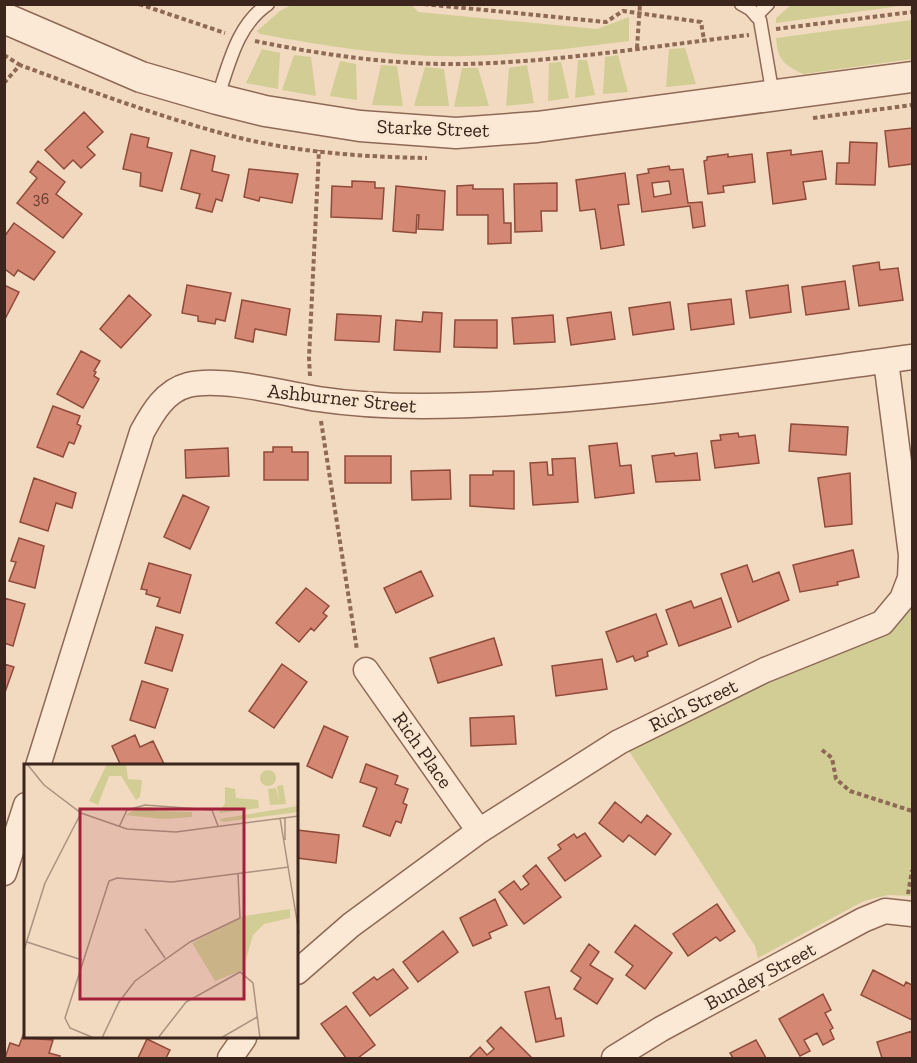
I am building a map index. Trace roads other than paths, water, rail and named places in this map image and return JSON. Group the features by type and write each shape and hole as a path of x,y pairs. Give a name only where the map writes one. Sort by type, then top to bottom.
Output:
{"street":[{"name":"Starke Street","path":"5,20 141,77 217,99 265,111 360,126 456,133 537,127 912,77"},
{"name":"Ashburner Street","path":"39,764 142,432 165,398 186,385 210,382 320,399 418,406 516,405 615,396 912,357"},
{"name":"Rich Street","path":"298,971 351,925 479,831 534,794 657,722 765,670 874,628 897,608 910,578 911,555 886,361"},
{"name":"Rich Place","path":"366,670 479,831"},
{"path":"4,873 10,838 24,809"},
{"name":"Bundey Street","path":"614,1059 661,1029 863,920 885,911 912,914"},
{"path":"230,1059 242,1039"}],"lane":[{"path":"217,99 238,38 251,18 268,4"},
{"path":"741,4 756,16 763,33 773,96"},
{"path":"756,16 768,4"}]}
